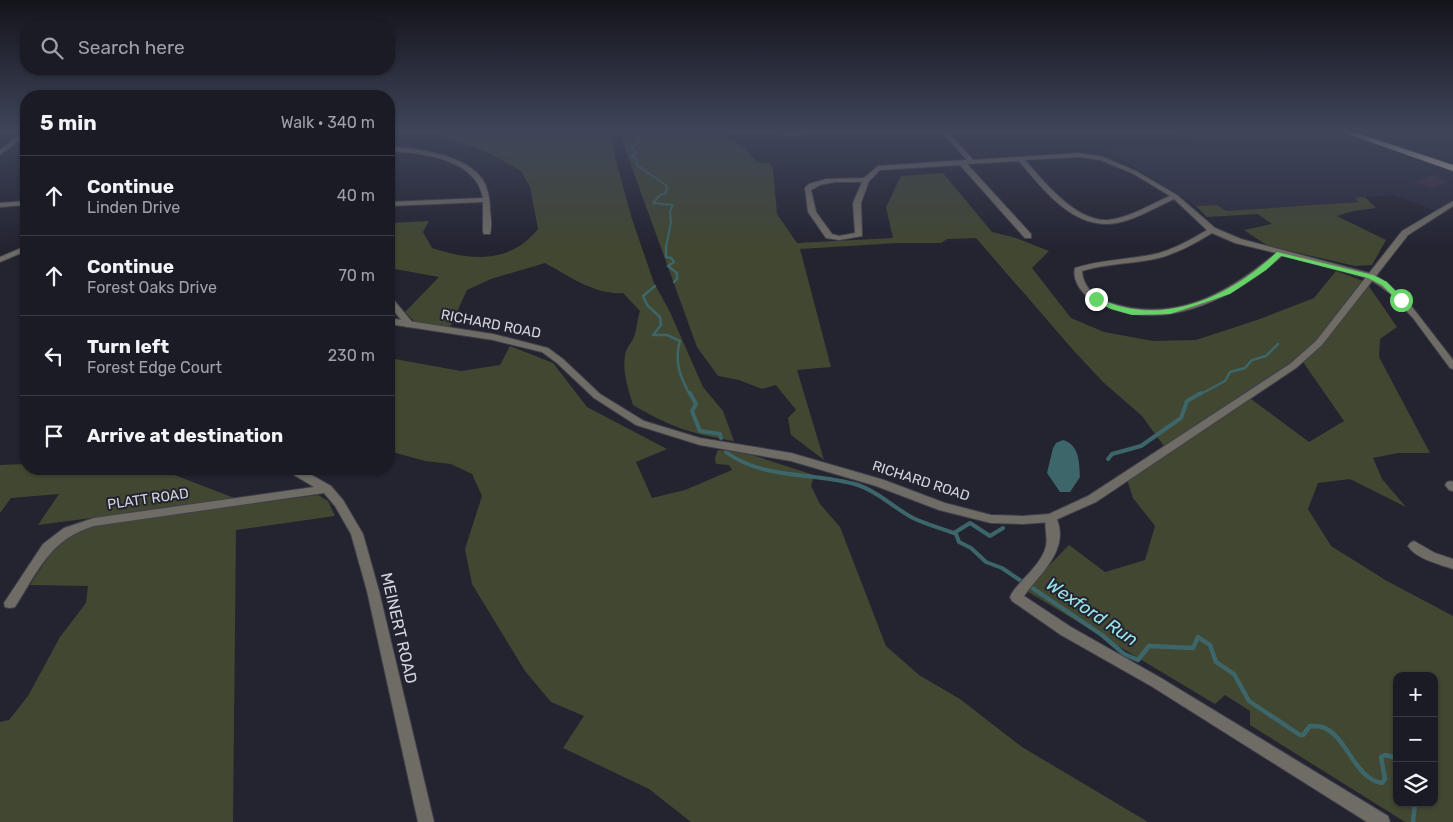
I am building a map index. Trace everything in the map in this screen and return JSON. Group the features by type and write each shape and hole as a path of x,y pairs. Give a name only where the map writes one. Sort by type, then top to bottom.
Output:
{"street":[{"path":"465,170 481,181 486,200 487,232"},
{"path":"866,180 818,183 810,185 807,189 812,212 830,236 844,237 859,234 857,203 866,180 876,170"},
{"path":"968,170 1028,236"},
{"path":"1032,170 1072,210 1098,221 1116,220 1175,196"},
{"path":"1129,170 1175,196 1212,230 1238,241 1280,254 1370,276 1385,284 1401,300 1453,366"},
{"path":"395,204 486,200"},
{"name":"RICHARD ROAD","path":"395,322 493,337 545,350 616,410 640,423 665,432 791,457 880,483 943,507 991,519 1023,520 1051,518 1092,499 1292,366 1319,343 1405,233 1453,203"},
{"path":"0,205 20,204"},
{"path":"1212,230 1177,249 1154,257 1088,266 1078,270 1080,283 1096,299 1113,308 1151,314 1170,312 1228,293 1263,269 1280,254"},
{"path":"0,260 20,251"},
{"path":"395,307 410,325"},
{"name":"MEINERT ROAD","path":"303,475 326,489 339,503 351,523 363,552 426,822"},
{"name":"PLATT ROAD","path":"10,603 47,547 61,535 78,526 94,522 326,489"},
{"path":"1051,518 1055,535 1054,547 1040,568 1023,587 1066,631 1156,682 1382,822"},
{"path":"1414,546 1431,556 1453,564"}],"shaded area":[{"path":"619,170 632,219 654,283 669,310 703,387 723,411 734,441 705,436 682,429 633,405 624,365 626,351 634,337 640,311 623,293 613,293 592,288 545,263 491,279 467,290 450,327 416,323 405,312 439,277 395,269 395,223 429,221 423,232 432,248 447,252 475,257 502,254 515,249 538,229 530,187 521,171"},
{"path":"633,170 773,170 777,214 797,243 893,238 886,207 901,176 943,173 992,232 1016,238 1049,251 1032,268 1071,318 1104,332 1153,341 1196,340 1260,319 1314,298 1336,271 1366,282 1397,327 1380,339 1379,357 1430,453 1398,453 1373,458 1382,479 1406,507 1350,479 1318,483 1308,509 1331,546 1387,581 1453,616 1453,822 1405,822 1250,725 1250,711 1225,695 1215,704 1025,590 1069,545 1105,572 1145,560 1155,526 1133,498 1126,476 1166,449 1142,416 1103,382 1074,351 976,238 947,239 941,243 897,243 800,249 831,367 797,370 824,460 791,435 788,418 796,410 776,385 762,389 739,380 718,376 697,347","holes":["1301,359 1344,421 1309,442 1247,396"]},
{"path":"1139,170 1453,170 1453,204 1438,212 1394,195 1356,198 1360,202 1226,211 1217,205 1196,206"},
{"path":"1365,197 1376,208 1353,211 1337,216 1386,240 1372,265 1355,266 1268,246 1244,230 1272,224 1258,214 1207,217 1196,206 1217,205 1226,211 1359,202 1355,198"},
{"path":"510,346 553,363 587,407 667,449 636,462 652,498 685,490 732,470 729,465 716,464 715,458 718,450 746,453 814,475 811,486 820,504 840,527 886,646 919,675 960,699 1022,747 1148,822 691,822 649,789 563,748 584,716 551,702 525,671 472,584 465,549 482,496 472,474 451,464 425,461 395,453 395,359 461,371 500,365"},
{"path":"1063,440 1073,446 1079,460 1080,477 1070,492 1060,492 1047,473 1053,448 1056,443"},
{"path":"20,464 20,475 175,475 237,499 38,525 59,494 11,498 0,513 0,465"},
{"path":"318,495 328,501 335,516 236,530 233,822 0,822 0,722 9,720 28,696 60,637 86,603 88,586 30,585 57,546 73,534 99,523"}],"building":[{"path":"1433,175 1448,182 1431,188 1414,182"}],"waterway":[{"name":"Wexford Run","path":"645,170 667,186 666,193 660,195 653,203 673,205 670,212 671,222 666,247"},
{"name":"Wexford Run","path":"666,247 666,257 671,258 674,262 668,266 677,273 677,279 674,282"},
{"name":"Wexford Run","path":"655,286 643,296 647,305 660,317 661,325 653,335 667,335 680,341 678,348 679,369 690,395"},
{"path":"1199,395 1225,381 1230,372 1245,368 1252,360 1266,356 1278,344"},
{"name":"Wexford Run","path":"690,393 696,404 692,411 700,431 720,434 721,438"},
{"path":"1108,459 1112,454 1141,446 1181,418 1187,401 1201,393"},
{"name":"Wexford Run","path":"726,452 756,467 841,481 866,488 913,518 956,534 959,542 971,548 986,562 1002,568 1024,583"},
{"path":"954,533 970,523 990,536 1003,528"},
{"name":"Wexford Run","path":"1022,581 1102,635 1124,654 1138,660 1149,646 1193,648 1198,637 1210,645 1216,662 1234,674 1249,701 1300,735 1303,735 1310,726 1321,727 1331,732 1357,766 1372,780 1382,783 1385,779 1381,757 1385,755 1393,757"},
{"name":"Wexford Run","path":"1413,822 1415,807"}],"route":[{"path":"1096,299 1113,308 1132,313 1170,312 1228,293 1263,269 1280,254 1370,276 1385,284 1401,300"}]}
